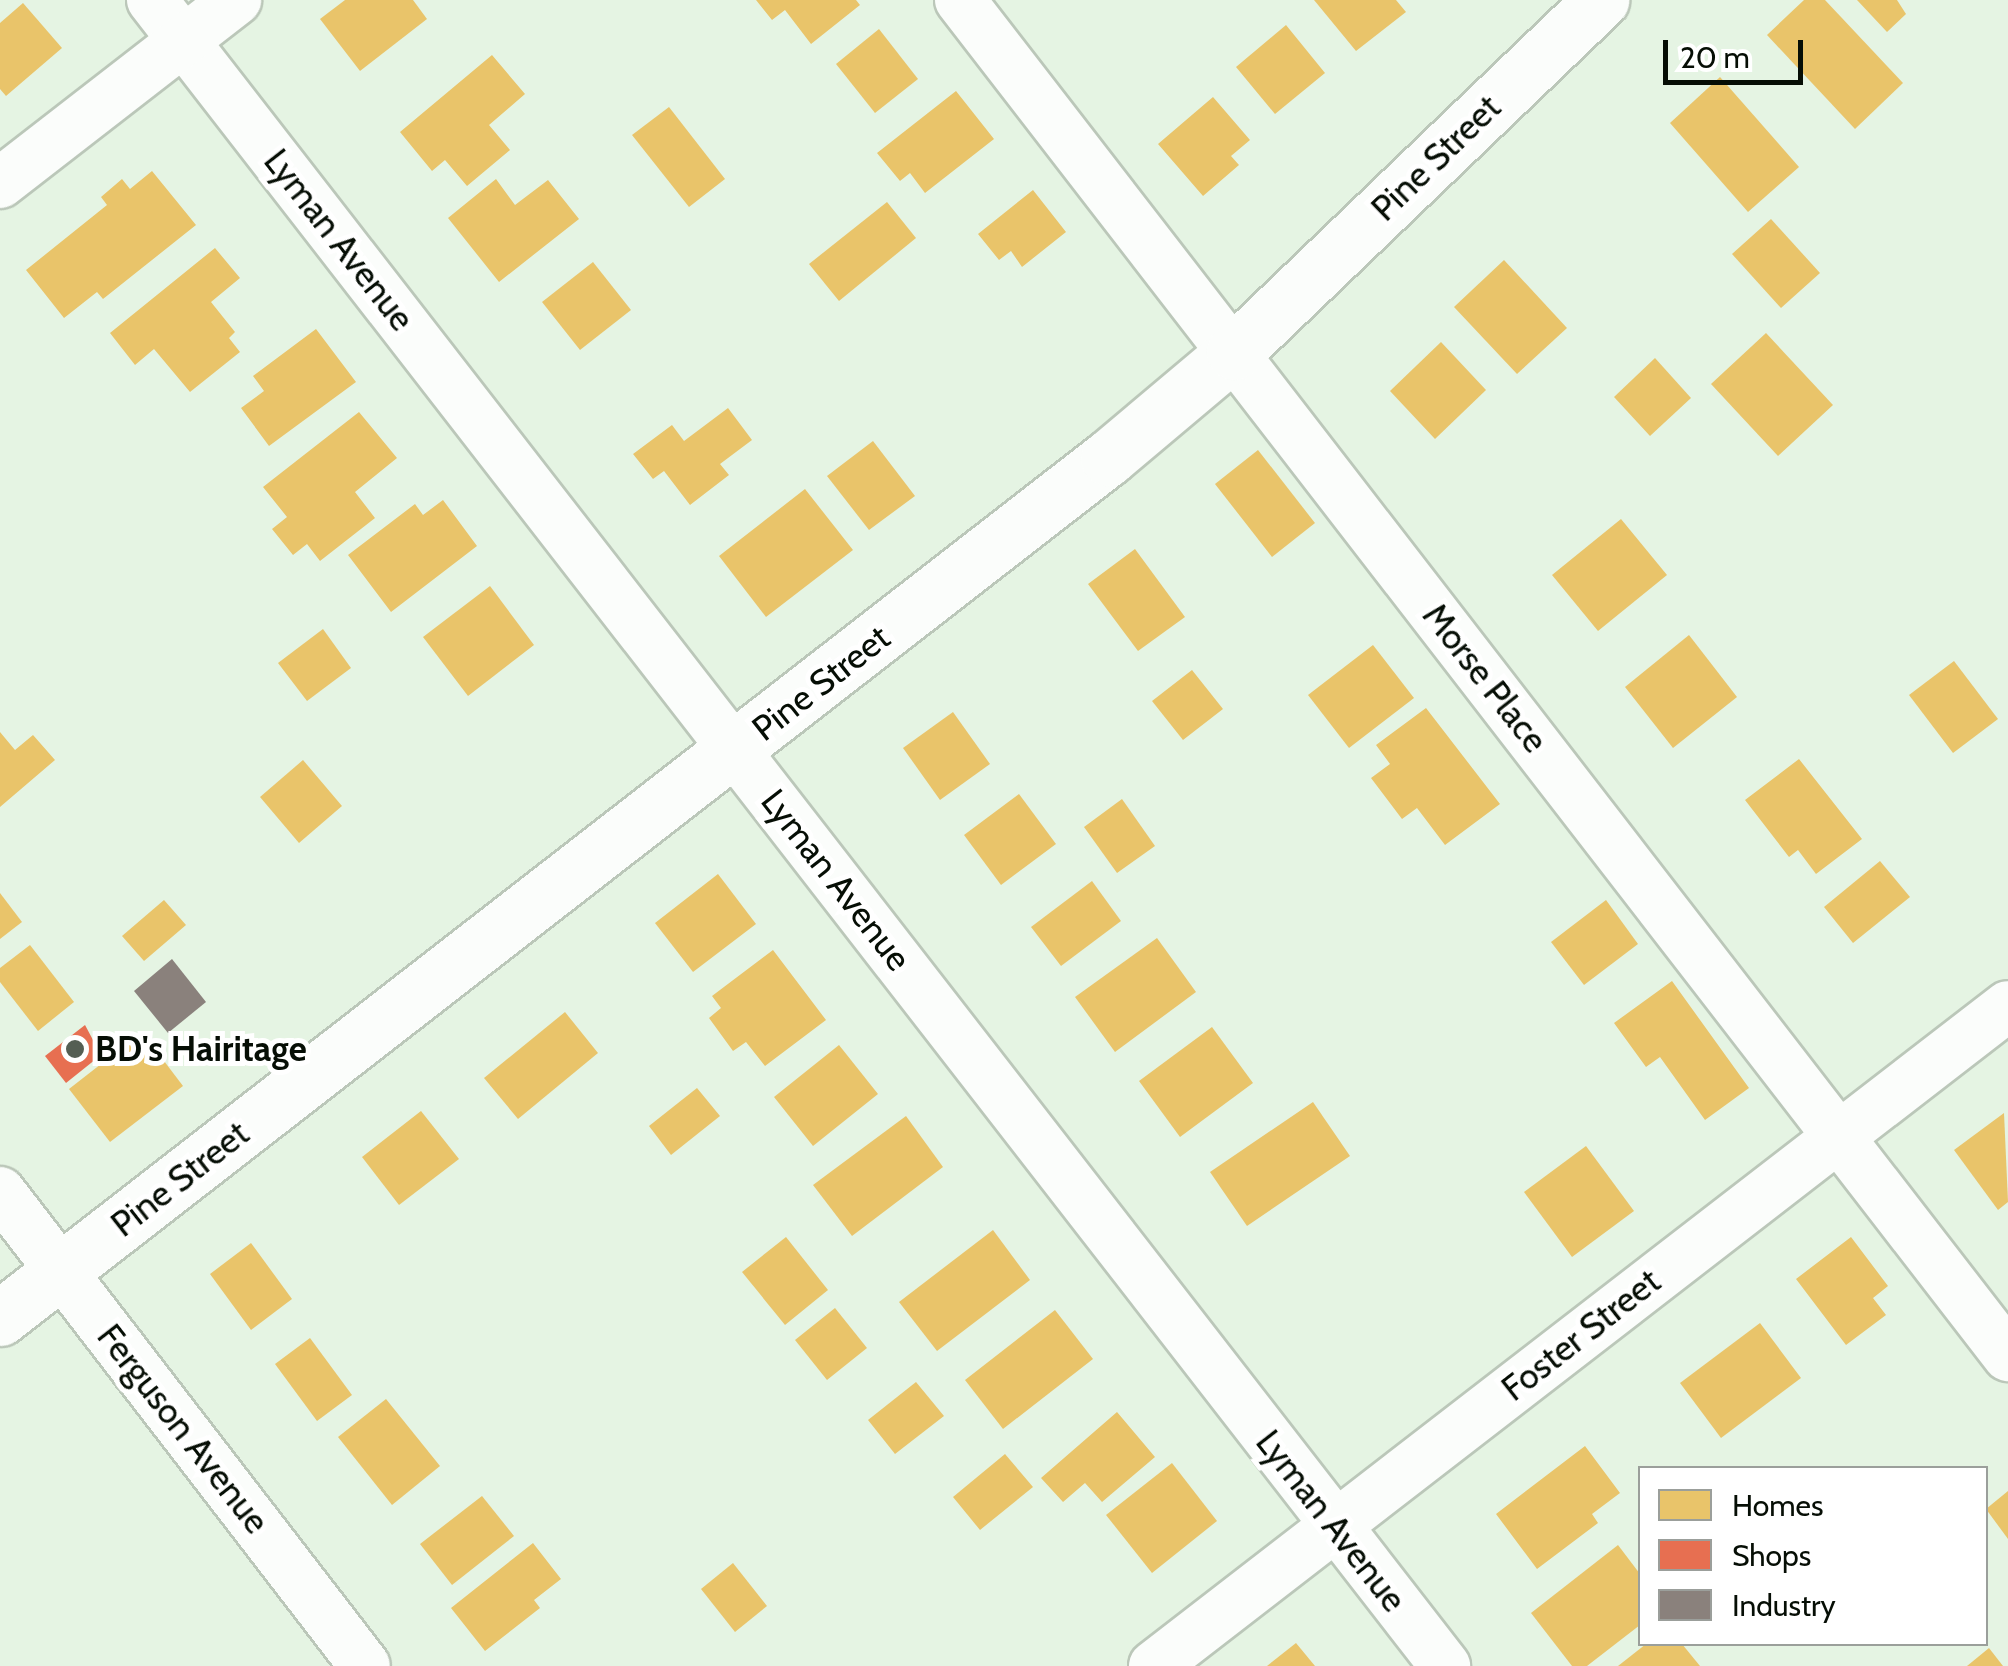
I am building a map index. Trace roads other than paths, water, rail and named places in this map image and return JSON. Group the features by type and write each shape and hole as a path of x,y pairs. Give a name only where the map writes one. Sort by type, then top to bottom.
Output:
{"main road":[{"name":"Pine Street","path":"0,1318 736,750 1234,352 1601,0"}],"street":[{"name":"Lyman Avenue","path":"152,0 1445,1666"},
{"path":"0,183 236,0"},
{"name":"Morse Place","path":"960,0 2008,1356"},
{"name":"Foster Street","path":"1154,1666 2008,1006"},
{"name":"Ferguson Avenue","path":"0,1192 365,1666"}],"place":[{"name":"BD's Hairitage","path":"75,1049"}]}
